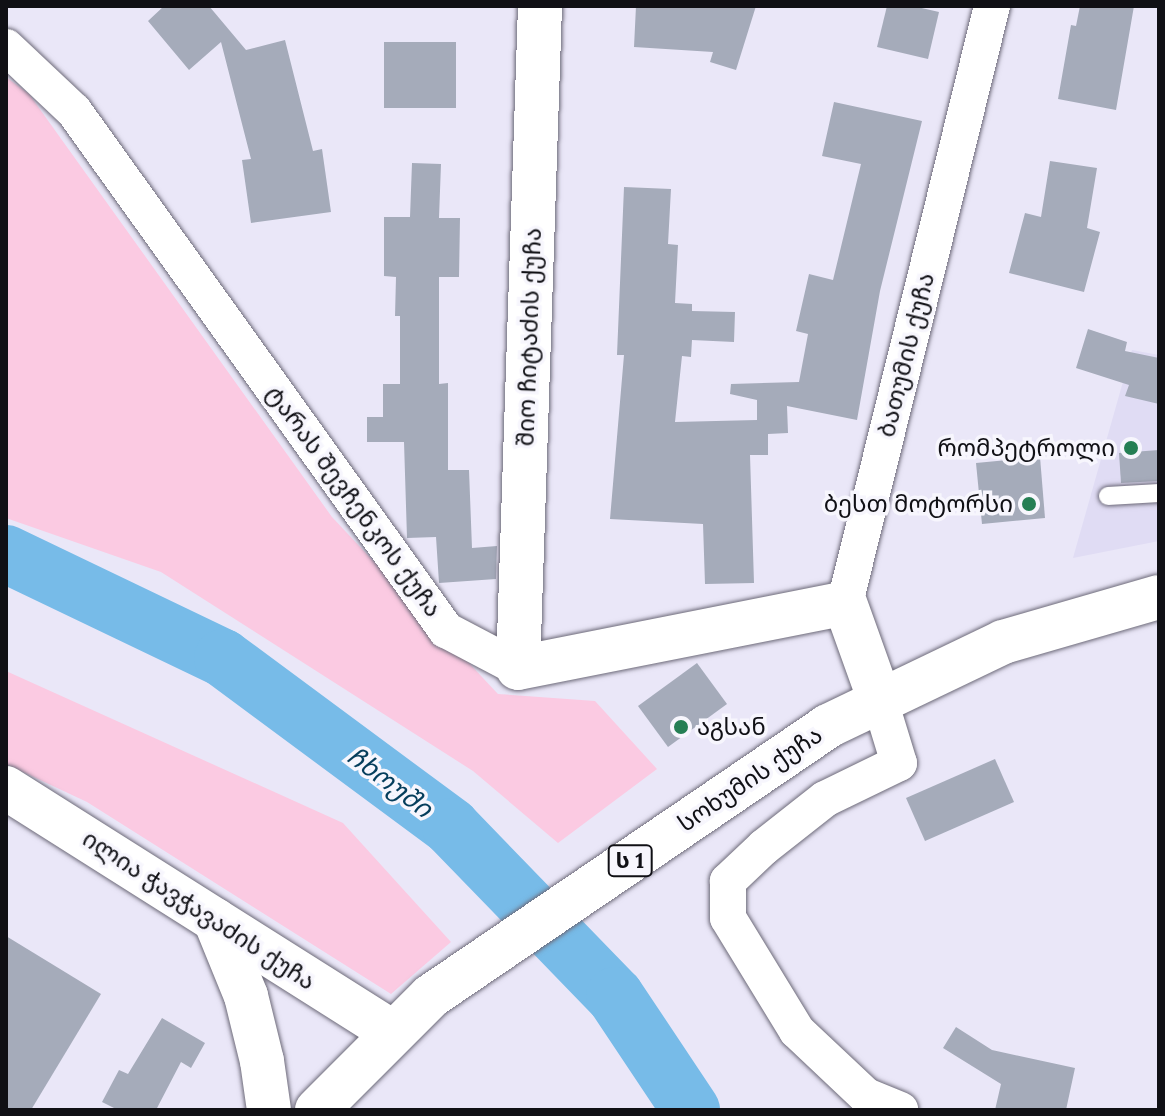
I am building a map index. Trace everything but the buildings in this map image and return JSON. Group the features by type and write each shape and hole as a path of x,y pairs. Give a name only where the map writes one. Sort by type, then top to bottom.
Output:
{"main road":[{"name":"შიო ჩიტაძის ქუჩა","path":"518,668 540,6"},
{"name":"სოხუმის ქუჩა","path":"317,1110 431,996 828,726 1003,642 1159,597"},
{"path":"518,668 845,603 880,701"},
{"name":"ილია ჭავჭავაძის ქუჩა","path":"6,788 392,1032"},
{"path":"215,920 246,996 262,1061 269,1110"}],"street":[{"name":"ბათუმის ქუჩა","path":"845,603 992,6"},
{"name":"ტარას შევჩენკოს ქუჩა","path":"6,47 74,111 446,630 518,668"},
{"path":"880,701 899,763 825,799 764,847 728,881 728,918 797,1031 866,1096 900,1110"}],"lane":[{"path":"1108,496 1159,493"}],"shaded area":[{"path":"6,77 29,94 332,517 498,694 595,701 657,769 558,843 473,771 161,572 6,518"},
{"name":"რომპეტროლი","path":"1132,350 1159,355 1159,541 1073,558"},
{"path":"6,671 343,823 451,942 391,994 87,802 6,764"}],"waterway":[{"name":"ჩხოუში","path":"6,554 223,658 451,827 615,996 691,1110"}],"place":[{"name":"რომპეტროლი","path":"1131,448"},
{"name":"ბესთ მოტორსი","path":"1029,504"},
{"name":"აგსან","path":"681,727"}]}
